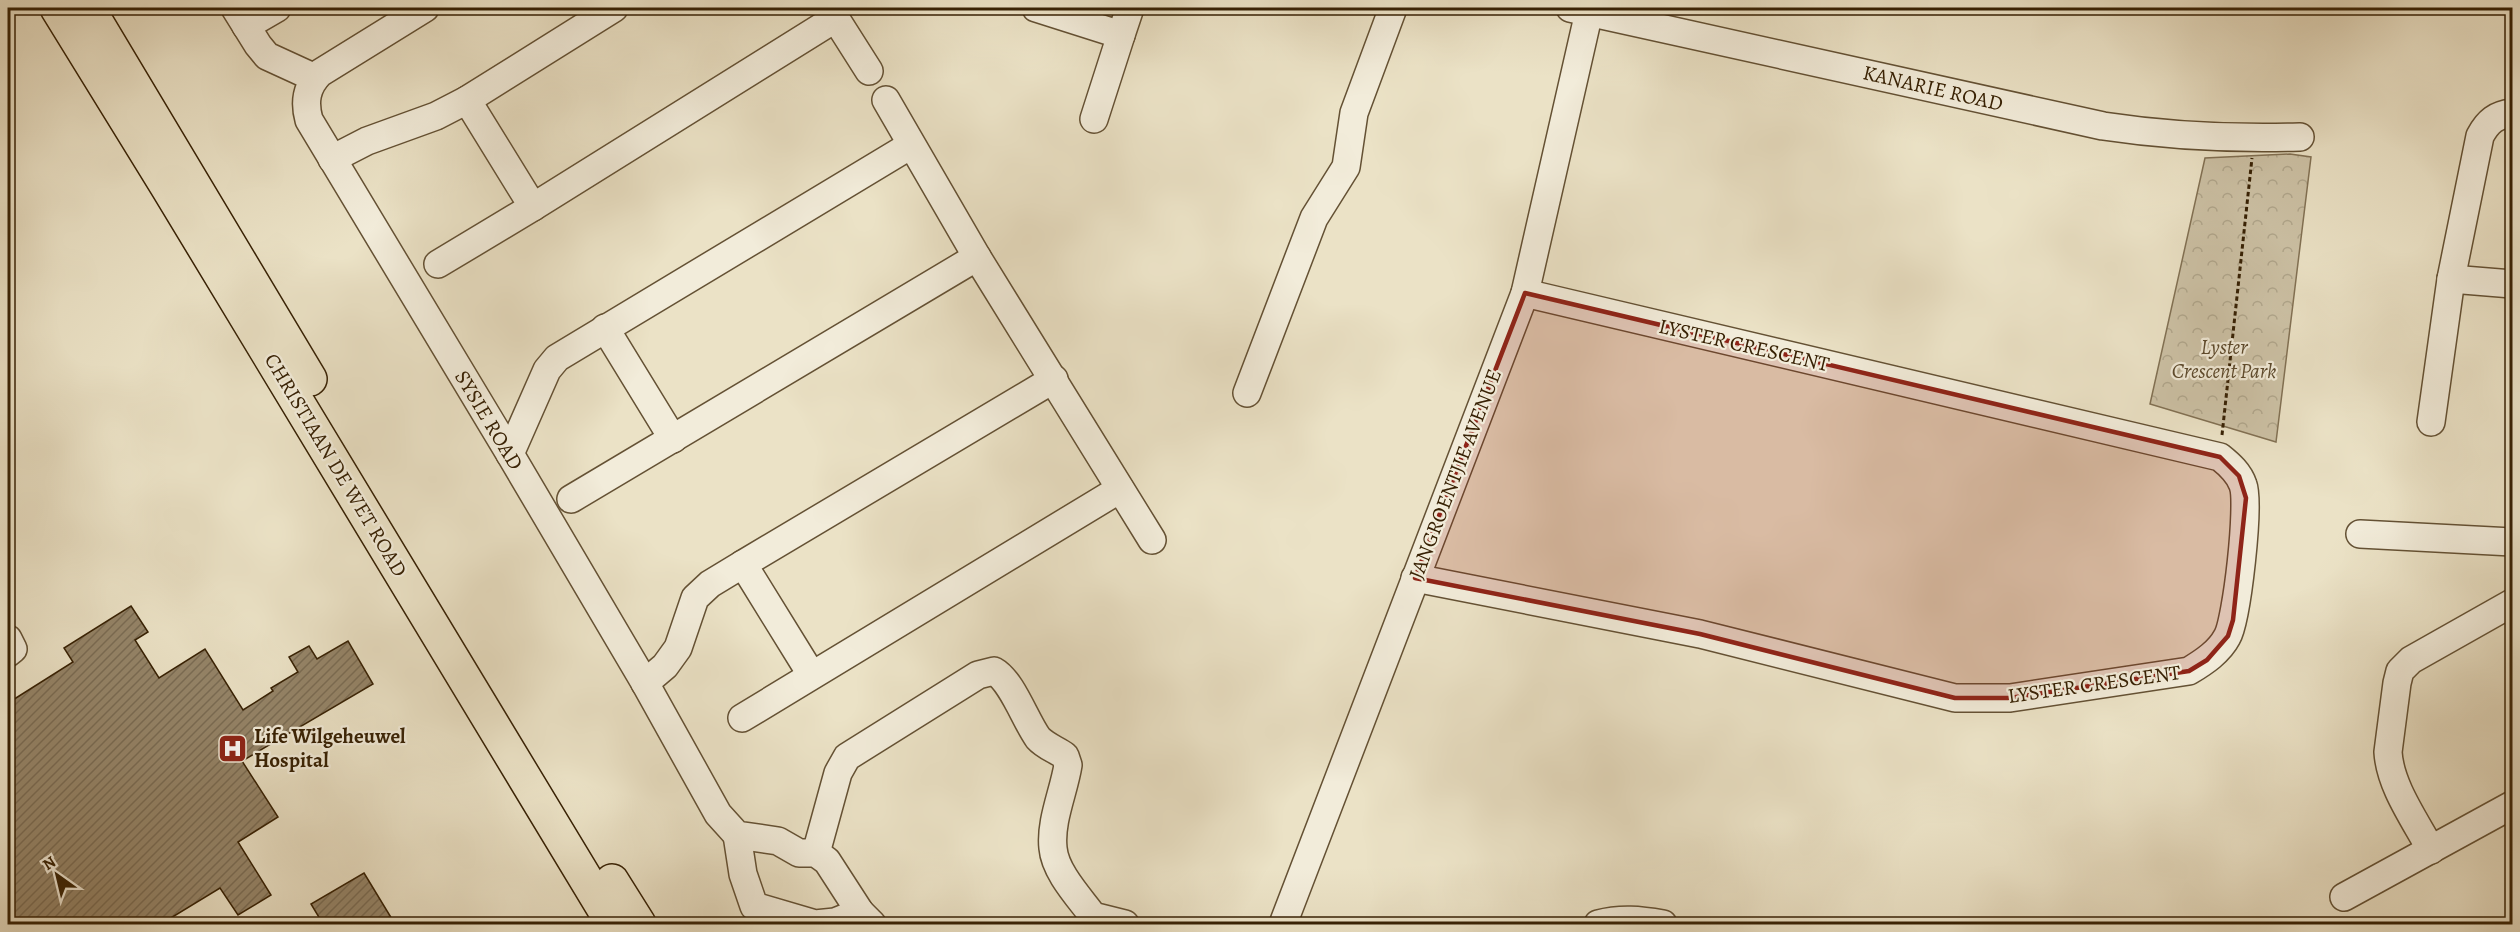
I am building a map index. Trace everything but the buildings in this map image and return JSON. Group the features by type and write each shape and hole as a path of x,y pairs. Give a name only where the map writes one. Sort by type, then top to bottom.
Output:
{"main road":[{"name":"CHRISTIAAN DE WET ROAD","path":"57,8 613,924"},
{"name":"CHRISTIAAN DE WET ROAD","path":"88,8 639,924"}],"street":[{"path":"277,8 240,17 267,56 315,78 331,64 425,8"},
{"path":"332,159 367,141 436,116 467,100 614,8"},
{"path":"1036,8 1121,35"},
{"path":"1094,119 1130,8"},
{"path":"1247,393 1314,218 1346,166 1354,113 1392,8"},
{"name":"KANARIE ROAD","path":"1579,10 2103,126 2158,135 2254,138 2300,136"},
{"name":"JANGROENTJIE AVENUE","path":"1283,924 1525,293 1579,10"},
{"path":"438,264 533,207 832,13 868,71"},
{"name":"SYSIE ROAD","path":"315,78 306,98 309,120 645,683 718,814 737,835"},
{"path":"467,100 533,207"},
{"path":"886,100 977,257 1152,540"},
{"path":"2431,422 2451,279 2480,135 2487,123 2499,115 2512,112"},
{"path":"510,454 548,370 569,350 911,145"},
{"path":"572,499 977,257"},
{"path":"2451,279 2512,284"},
{"name":"LYSTER CRESCENT","path":"1415,578 1700,634 1955,698 2010,698 2189,671 2207,660 2228,636 2233,620 2246,498 2239,476 2220,457 1525,293"},
{"path":"605,328 673,439"},
{"path":"645,683 665,666 678,648 695,598 710,584 1054,379"},
{"path":"741,718 1120,489"},
{"path":"2360,534 2512,542"},
{"path":"742,564 812,674"},
{"path":"2431,850 2399,789 2389,762 2400,671 2411,660 2512,603"},
{"path":"8,639 13,649 8,653"},
{"path":"816,853 838,773 847,757 978,675 994,671 1002,675 1024,717 1040,741 1065,756 1068,765 1054,826 1053,849 1062,872 1104,922"},
{"path":"2344,897 2512,805"},
{"path":"737,835 778,841 799,853 816,853 835,870 866,918 815,924 754,906 742,874 737,835"},
{"path":"1598,924 1616,919 1634,919 1663,924"}],"path":[{"path":"2220,457 2254,138"}],"highlighted area":[{"path":"1525,293 2220,457 2239,476 2246,498 2233,620 2228,636 2207,660 2189,671 2010,698 1955,698 1700,634 1415,578"}],"green space":[{"name":"Lyster Crescent Park","path":"2290,154 2311,157 2276,442 2150,404 2205,158"}],"place":[{"name":"Life Wilgeheuwel Hospital","path":"233,748"}]}
